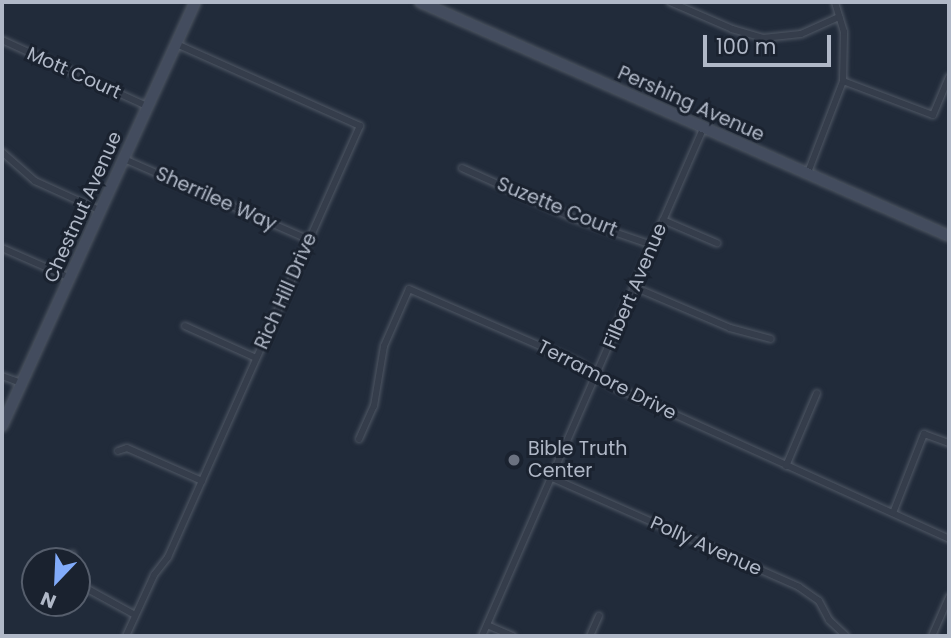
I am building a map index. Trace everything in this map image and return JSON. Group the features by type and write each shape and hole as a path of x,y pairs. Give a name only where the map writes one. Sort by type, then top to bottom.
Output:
{"street":[{"name":"Chestnut Avenue","path":"2,426 195,2"},
{"name":"Pershing Avenue","path":"420,2 949,236"},
{"path":"670,2 732,29 763,38 801,34 839,17"},
{"path":"807,175 844,81 846,47 835,2"},
{"name":"Mott Court","path":"2,40 147,106"},
{"name":"Rich Hill Drive","path":"126,636 154,575 168,556 360,126 177,44"},
{"path":"844,81 933,115 949,76"},
{"name":"Filbert Avenue","path":"482,636 704,129"},
{"path":"2,152 35,181 101,211"},
{"name":"Sherrilee Way","path":"124,159 309,240"},
{"name":"Suzette Court","path":"462,168 573,218 652,245"},
{"path":"663,220 717,243"},
{"path":"2,248 71,278"},
{"path":"634,287 730,328 771,339"},
{"name":"Terramore Drive","path":"359,439 373,406 384,346 409,289 579,363 612,386 949,539"},
{"path":"184,326 256,358"},
{"path":"2,376 21,383"},
{"path":"786,466 817,393"},
{"path":"893,513 924,434 949,443"},
{"path":"118,451 127,448 202,481"},
{"name":"Polly Avenue","path":"550,477 799,587 819,601 829,620 846,636"},
{"path":"91,591 135,615"},
{"path":"932,636 949,597"},
{"path":"590,636 599,616"},
{"path":"487,625 513,636"}],"place":[{"name":"Bible Truth Center","path":"514,460"}]}
